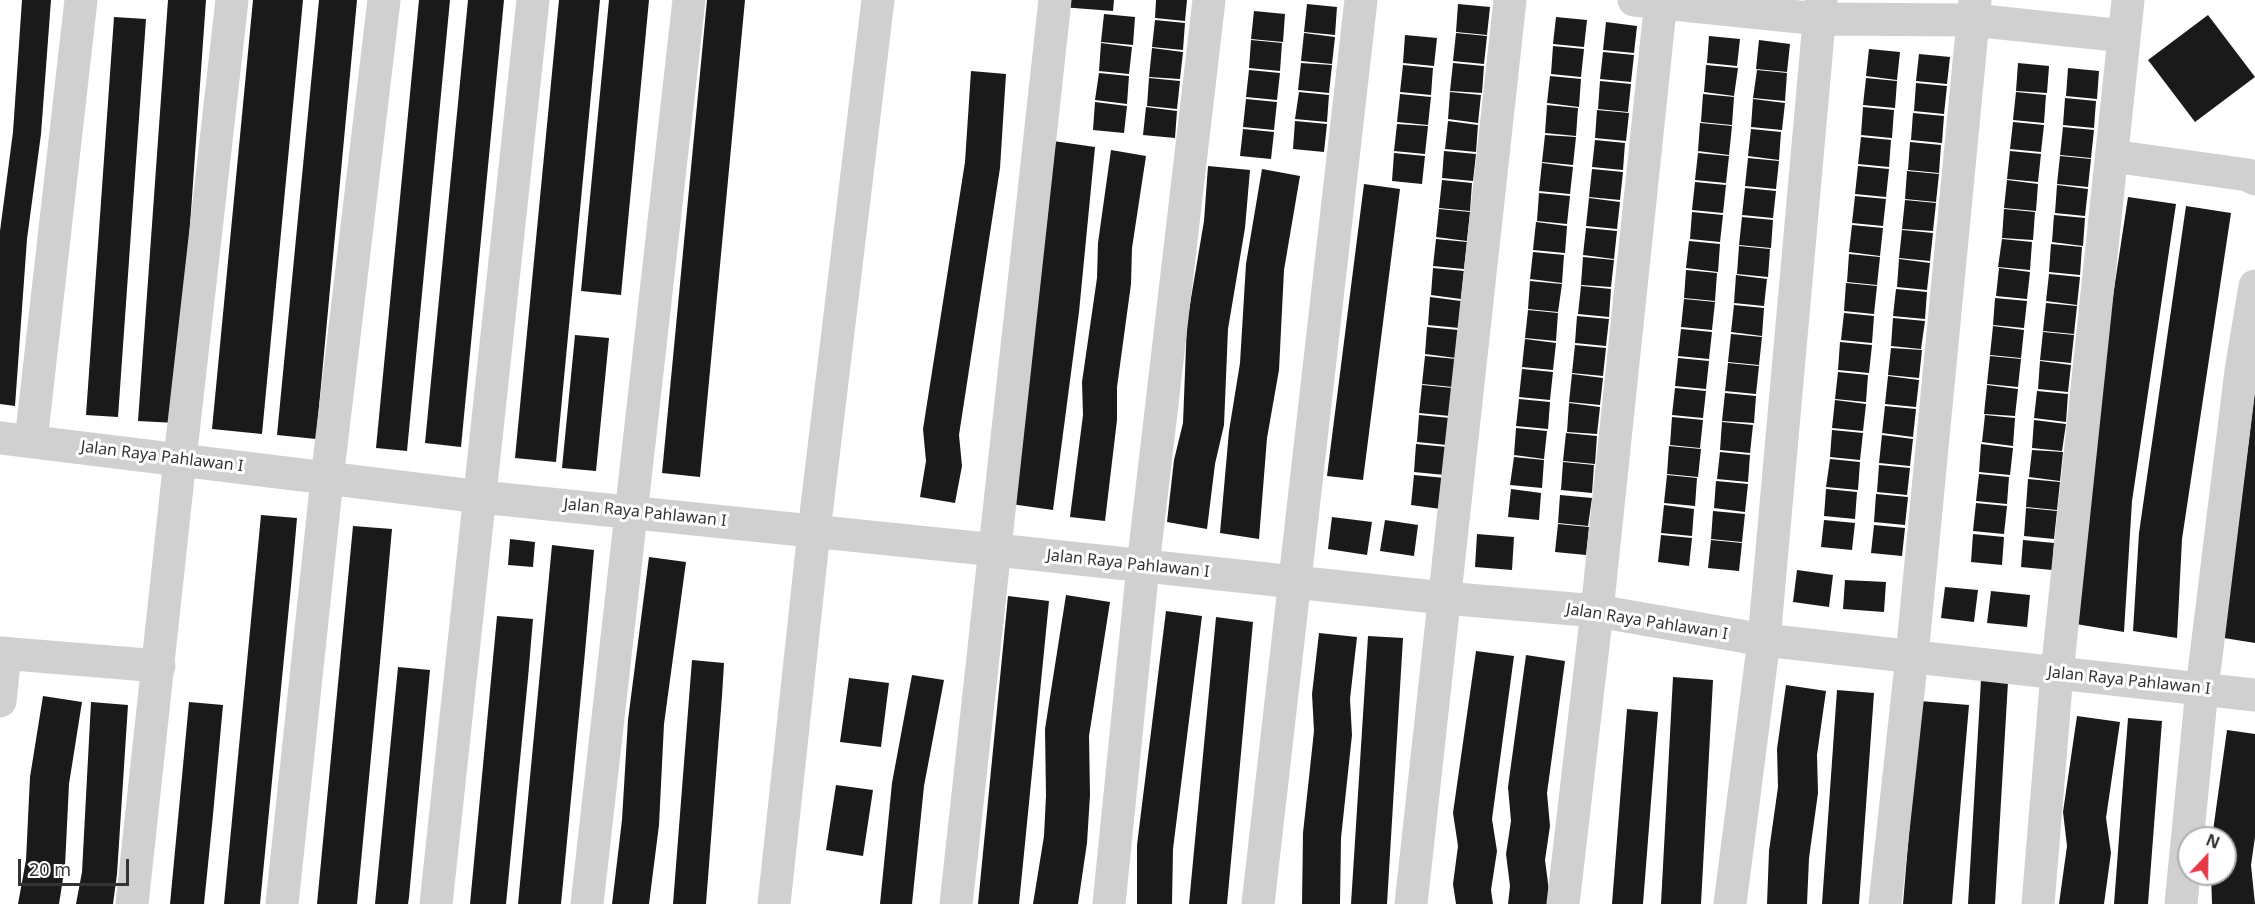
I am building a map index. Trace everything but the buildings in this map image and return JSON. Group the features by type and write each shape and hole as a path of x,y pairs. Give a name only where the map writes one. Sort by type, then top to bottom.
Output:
{"street":[{"path":"15,439 81,0"},
{"path":"132,904 232,0"},
{"path":"282,904 327,480 384,0"},
{"path":"436,904 533,0"},
{"path":"587,904 689,0"},
{"path":"774,904 814,531 878,0"},
{"path":"956,904 1055,0"},
{"path":"1108,904 1143,566 1209,0"},
{"path":"1258,904 1361,0"},
{"path":"1411,904 1510,0"},
{"path":"2038,904 2058,673 2128,0"},
{"path":"1563,904 1597,611 1652,1 1820,10 1974,10 2124,36"},
{"path":"1730,904 1764,640 1820,10"},
{"path":"1885,904 1912,656 1974,10"},
{"path":"2112,156 2248,175 2255,179"},
{"path":"2181,904 2202,689 2248,372 2255,285"},
{"name":"Jalan Raya Pahlawan I","path":"15,439 327,480 481,497 1444,598 1597,611 1764,640 2255,695"},
{"path":"0,701 3,653 159,666"}]}
